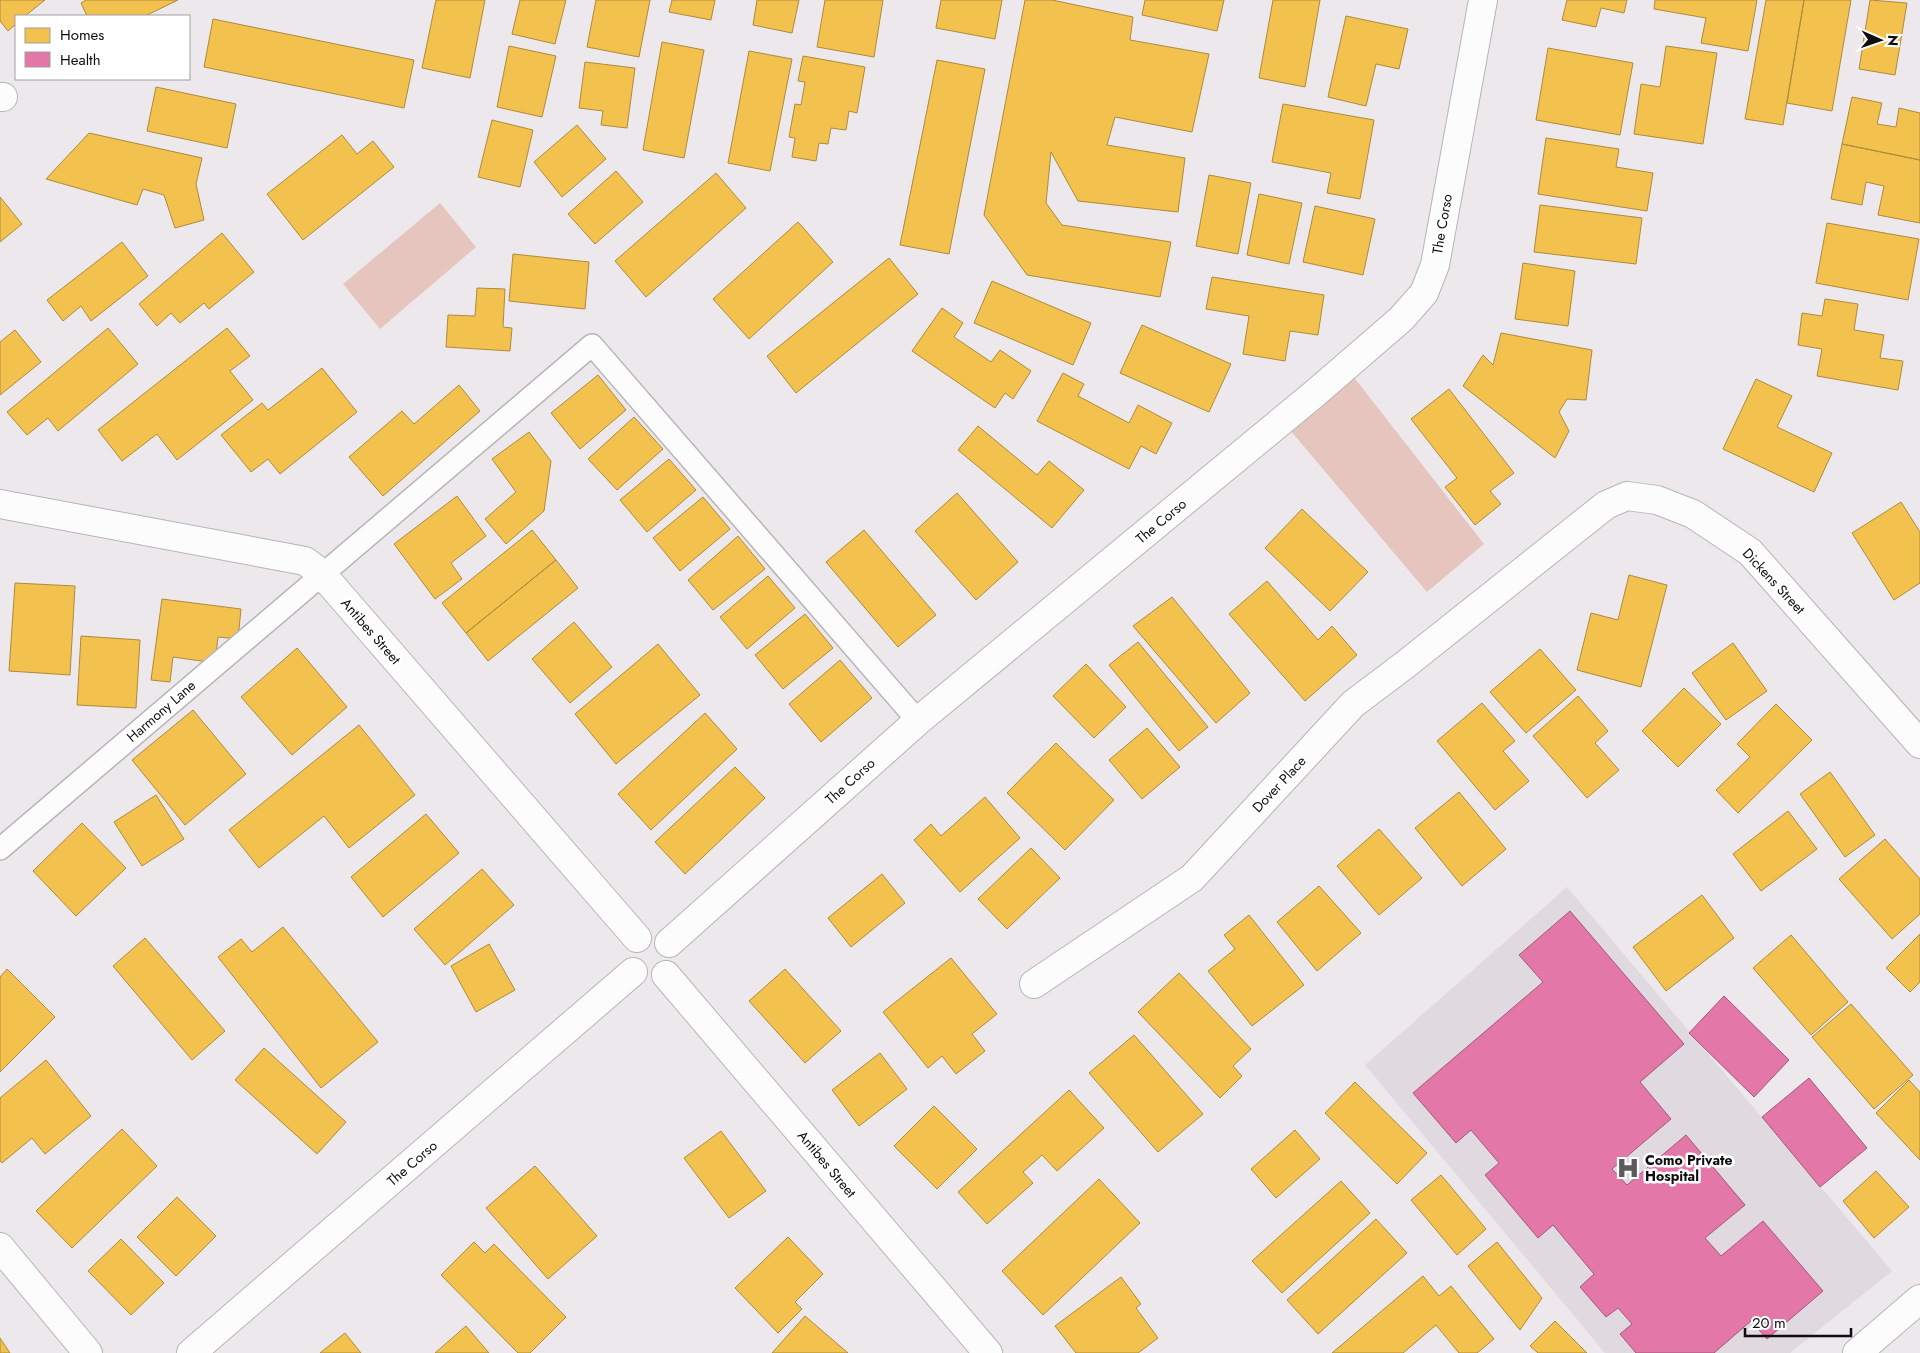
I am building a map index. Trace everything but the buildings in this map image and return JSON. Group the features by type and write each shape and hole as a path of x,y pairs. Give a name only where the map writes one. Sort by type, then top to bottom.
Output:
{"street":[{"name":"The Corso","path":"669,943 918,721 1313,395 1401,319 1424,292 1435,265 1483,0"},
{"name":"Dickens Street","path":"1518,574 1606,505 1627,496 1656,500 1693,514 1750,552 1920,744"},
{"name":"Antibes Street","path":"0,504 305,561 321,573 638,938"},
{"name":"Dover Place","path":"1034,984 1192,878 1353,704 1518,574"},
{"path":"651,934 664,938 669,943 675,956 671,970 666,975 646,980 633,972 628,959 629,951 638,938 651,934"},
{"name":"The Corso","path":"191,1353 633,972"},
{"name":"Antibes Street","path":"666,975 988,1353"},
{"path":"0,1247 88,1353"},
{"path":"1857,1353 1920,1299"}],"lane":[{"name":"Harmony Lane","path":"0,849 321,573 592,345 918,721"}],"shaded area":[{"path":"440,203 476,247 380,329 343,284"},
{"path":"1353,376 1484,544 1427,592 1290,430"},
{"name":"Como Private Hospital","path":"1567,887 1892,1271 1790,1353 1605,1353 1365,1065"}],"place":[{"name":"Como Private Hospital","path":"1628,1168"}]}
